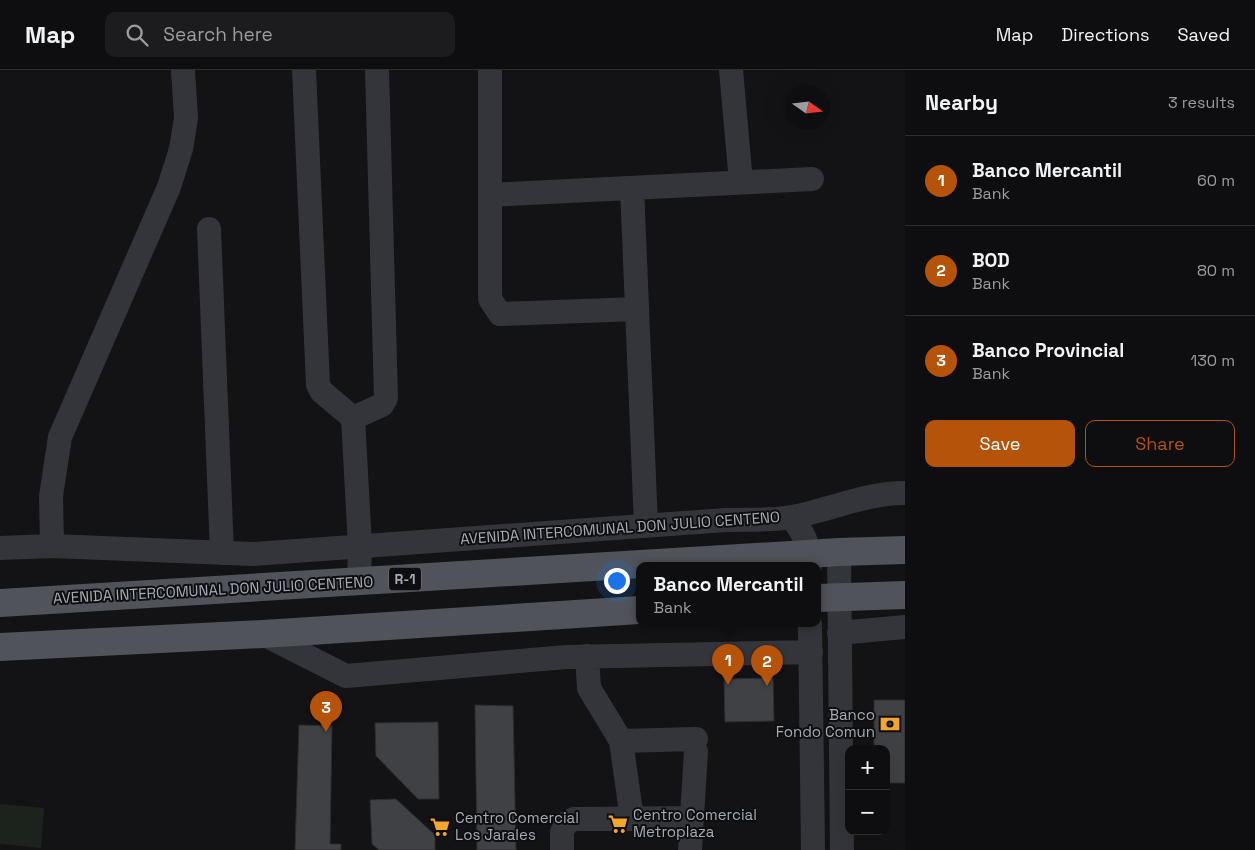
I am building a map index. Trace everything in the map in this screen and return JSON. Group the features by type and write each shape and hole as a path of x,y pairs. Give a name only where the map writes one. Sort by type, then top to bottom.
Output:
{"main road":[{"name":"AVENIDA INTERCOMUNAL DON JULIO CENTENO","path":"769,562 810,560 839,552 905,550"},
{"name":"AVENIDA INTERCOMUNAL DON JULIO CENTENO","path":"0,603 359,582 636,568"},
{"path":"828,597 905,595"},
{"path":"0,647 263,634 636,610"}],"street":[{"path":"52,546 51,496 60,437 169,187 181,149 186,118 183,70"},
{"path":"304,70 318,385 321,391 353,418 360,546 359,582"},
{"path":"353,418 382,405 386,398 377,70"},
{"path":"490,70 490,299 500,314 637,309"},
{"path":"731,70 741,182"},
{"path":"490,195 812,178"},
{"path":"632,188 646,525"},
{"path":"209,229 222,553"},
{"name":"AVENIDA INTERCOMUNAL DON JULIO CENTENO","path":"0,548 52,546 253,554 646,525 791,517 854,499 884,493 905,492"},
{"path":"791,517 803,532 810,560"},
{"path":"839,552 828,597 839,633 842,850"},
{"path":"810,627 813,850"},
{"path":"839,633 905,627"},
{"path":"263,634 346,676 587,656 811,652"},
{"path":"587,656 588,688 621,741 632,819"},
{"path":"621,741 696,745 690,850"},
{"path":"562,850 562,832 566,823 574,819 692,818"}],"shaded area":[{"path":"0,804 44,808 41,848 0,844"}],"building":[{"path":"773,678 774,721 725,722 724,679"},
{"name":"Banco Fondo Comun","path":"874,700 905,700 905,783 890,783 890,745 874,745"},
{"path":"475,705 513,706 516,850 477,850"},
{"path":"438,722 439,799 418,799 376,756 375,723"},
{"path":"299,725 332,726 330,844 341,844 341,850 295,850"},
{"path":"396,799 435,835 435,850 379,850 372,844 370,800"}],"place":[{"name":"Banco Mercantil","path":"728,685"},
{"name":"BOD","path":"767,686"},
{"name":"Banco Fondo Comun","path":"890,724"},
{"name":"Banco Provincial","path":"326,732"},
{"name":"Centro Comercial Metroplaza","path":"618,824"},
{"name":"Centro Comercial Los Jarales","path":"440,827"}]}
